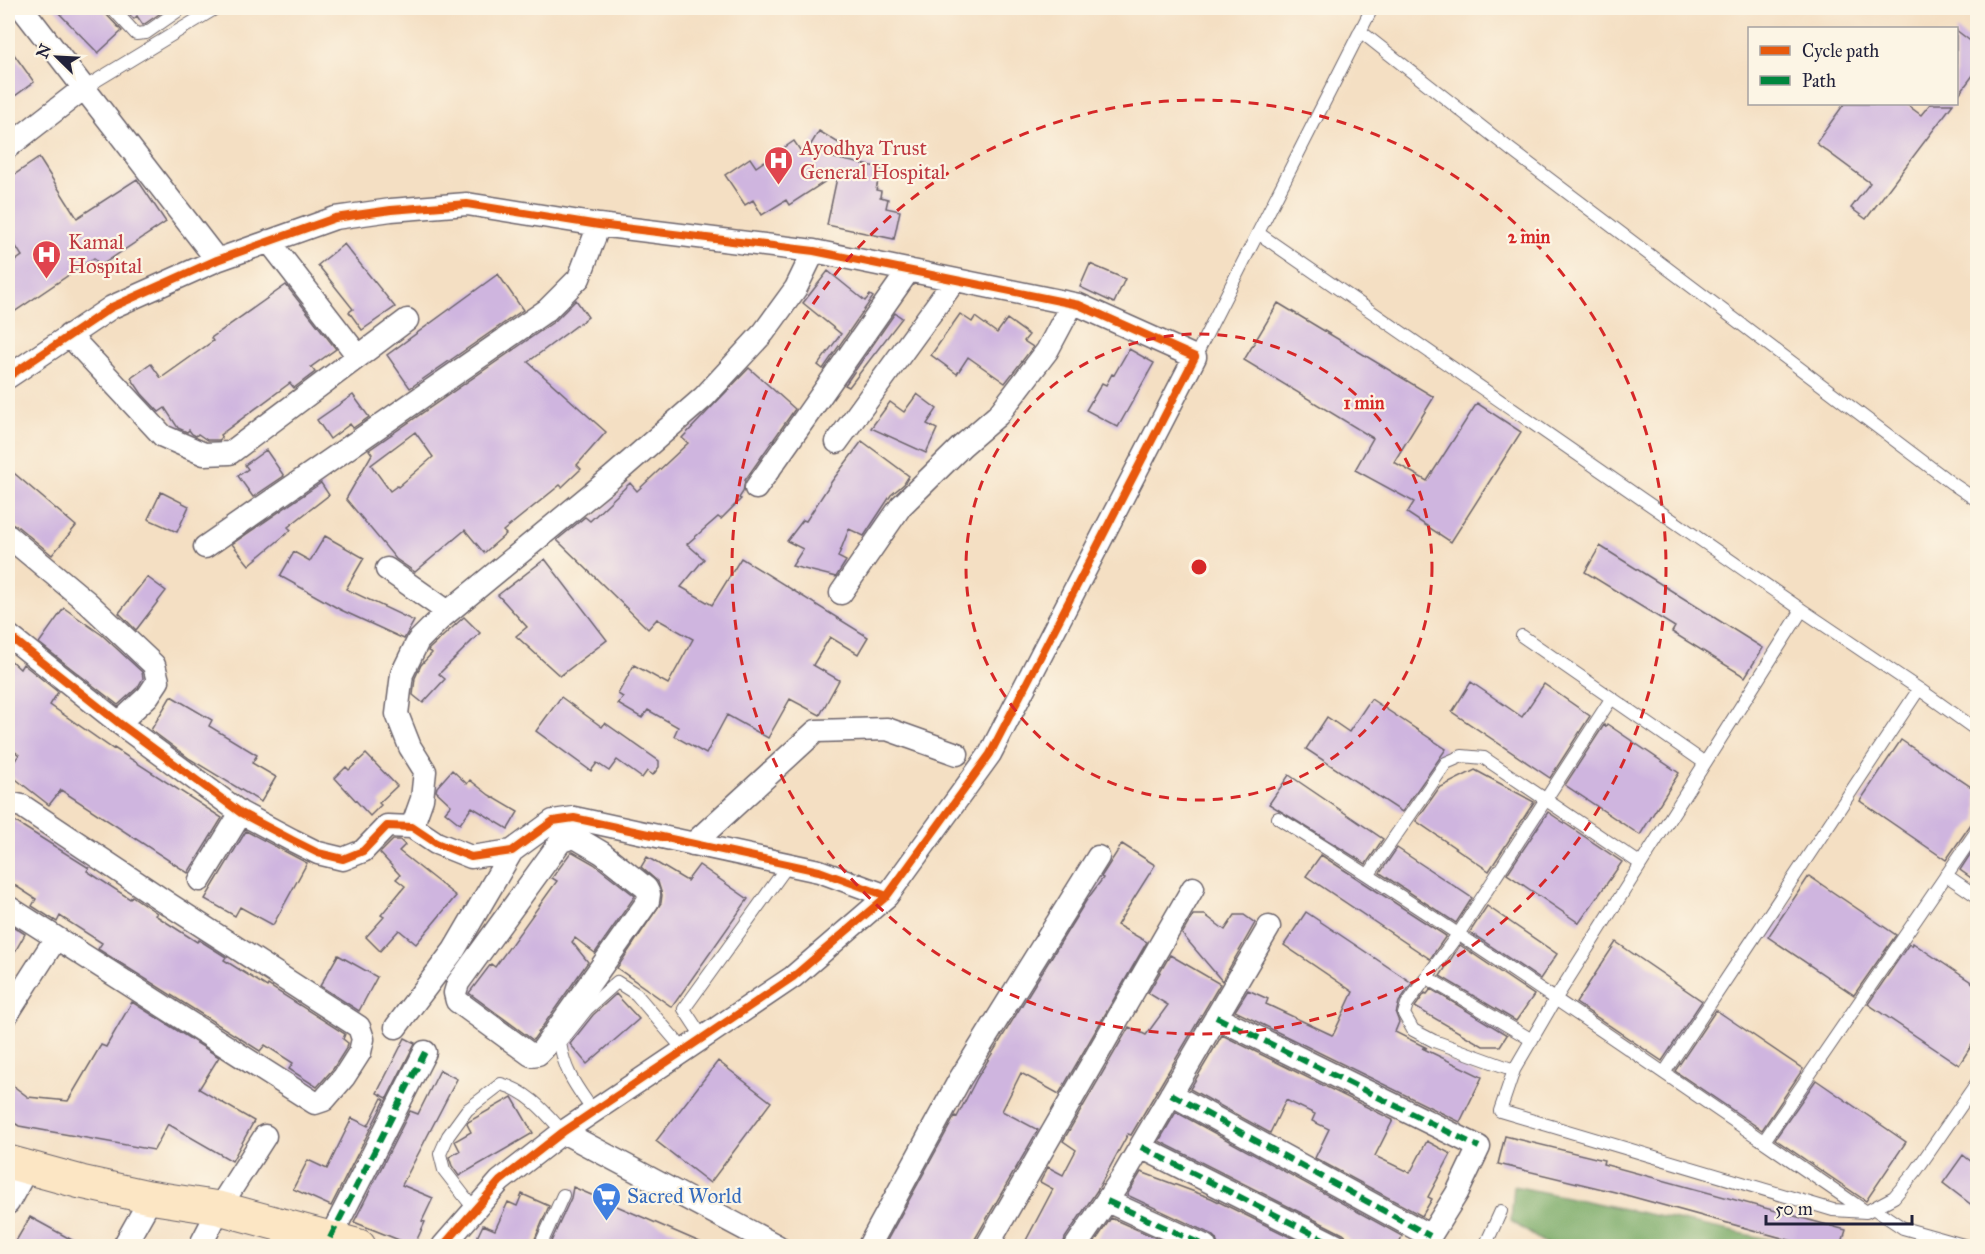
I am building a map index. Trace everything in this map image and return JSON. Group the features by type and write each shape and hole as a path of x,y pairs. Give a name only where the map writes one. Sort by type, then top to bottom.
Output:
{"main road":[{"path":"11,1181 81,1182 149,1197 211,1225 344,1242"},
{"path":"11,1181 146,1207 299,1246"}],"street":[{"path":"22,8 217,260"},
{"path":"8,147 84,88"},
{"path":"8,377 112,306 217,260 335,218 391,210 467,204 599,225 814,251 1072,304 1195,357 990,754 887,896 793,977 563,1132 500,1181 443,1246"},
{"path":"205,547 547,310 579,278 599,225"},
{"path":"269,241 358,356"},
{"path":"412,827 422,799 425,771 410,747 397,714 402,674 418,641 448,612 611,478 704,397 764,332 796,288 814,251"},
{"path":"756,488 909,270"},
{"path":"837,442 955,280"},
{"path":"841,593 901,506 962,446 998,415 1047,351 1072,304"},
{"path":"69,335 163,436 204,454 230,453 407,320"},
{"path":"8,536 87,602 154,665 158,681 148,696 119,723"},
{"path":"387,569 448,612"},
{"path":"8,635 119,723 241,813 318,853 343,859 363,851 387,826 412,827 436,843 471,857 512,851"},
{"path":"693,844 816,731 887,729 957,754"},
{"path":"8,803 22,806 359,1027 363,1039 360,1052 344,1077 324,1100 315,1103 305,1099 8,907"},
{"path":"200,880 241,813"},
{"path":"396,1027 454,950 512,851 553,821 574,818 819,871 887,896"},
{"path":"561,841 575,837 602,853 646,888 649,894 648,901 543,1049 538,1054 531,1054 457,1001 455,993 458,983 561,841 574,818"},
{"path":"869,1246 960,1079 1098,857"},
{"path":"987,1246 1193,888"},
{"path":"1076,1246 1141,1147 1269,927"},
{"path":"8,1013 56,938"},
{"path":"1171,1094 1427,1241 1456,1193 1479,1147 1216,1017"},
{"path":"344,1242 425,1052"},
{"path":"563,1132 777,1246"},
{"path":"211,1225 265,1136"},
{"path":"1141,1147 1337,1246"},
{"path":"1107,1201 1205,1246"},
{"path":"124,1246 146,1207"}],"lane":[{"path":"112,8 136,34 146,33 182,8"},
{"path":"84,88 216,8"},
{"path":"1195,357 1372,8"},
{"path":"1360,31 1511,150 1977,501"},
{"path":"1258,233 1977,731"},
{"path":"1802,610 1556,998 1514,1070 1500,1111 1833,1210 1869,1210 1894,1197 1916,1171 1977,1081"},
{"path":"1522,636 1705,763"},
{"path":"1664,1073 1919,689"},
{"path":"1514,1070 1434,1041 1413,1030 1404,1014 1407,1004 1458,933 1611,699"},
{"path":"1369,874 1446,763 1462,756 1484,758 1641,864"},
{"path":"1278,818 1369,874 1556,998 1764,1142 1869,1210 1903,1228 1967,1246"},
{"path":"1764,1142 1977,829"},
{"path":"693,1044 684,1009 788,865"},
{"path":"1946,875 1977,897"},
{"path":"1426,977 1532,1040"},
{"path":"593,1112 563,1062 560,1043 587,1009 616,982 636,994 693,1044"},
{"path":"475,1210 444,1170 440,1154 448,1136 467,1110 501,1084 514,1087 535,1101 563,1132"},
{"path":"540,1246 562,1195"},
{"path":"1485,1246 1501,1211"}],"green space":[{"path":"1514,1186 1802,1246 1549,1246 1511,1221"}],"building":[{"path":"54,8 104,8 106,14 122,31 98,53"},
{"path":"123,8 168,8 143,25 137,16 134,19"},
{"path":"1958,32 1977,46 1977,70 1958,95"},
{"path":"8,46 34,82 8,101"},
{"path":"1843,105 1907,105 1921,115 1929,105 1952,105 1866,219 1851,208 1870,183 1816,143"},
{"path":"819,131 842,145 834,158 881,168 876,190 881,191 880,197 888,199 886,208 900,211 894,239 827,225 838,173 789,205 786,200 762,215 753,200 745,205 725,175 750,158 756,167 794,141 804,156"},
{"path":"39,158 77,218 137,179 166,222 100,266 94,258 8,316 8,266 22,256 8,234 8,179"},
{"path":"344,244 395,307 362,330 349,312 353,309 318,265"},
{"path":"1090,264 1125,279 1114,303 1080,287"},
{"path":"828,271 865,301 870,295 873,297 823,369 818,365 841,334 803,303"},
{"path":"498,274 523,310 410,388 387,355"},
{"path":"286,285 336,349 311,367 315,372 294,388 290,383 220,435 222,438 219,440 207,440 198,434 196,436 192,434 189,430 187,432 178,428 165,408 159,412 131,378 151,364 161,378 213,341 211,338"},
{"path":"576,300 588,317 528,362 606,432 577,465 581,469 562,487 560,485 503,531 506,534 484,553 465,530 415,572 396,559 346,499 372,454 369,450 555,321","holes":["415,432 433,457 398,487 390,491 371,465"]},
{"path":"1278,303 1434,397 1394,462 1427,481 1477,403 1521,432 1451,542 1407,513 1414,502 1355,470 1373,438 1244,360"},
{"path":"895,313 902,318 849,387 845,385"},
{"path":"960,314 972,322 975,317 997,333 1007,319 1029,335 1024,341 1033,347 1005,383 968,357 957,374 931,355"},
{"path":"1129,349 1154,363 1118,427 1086,410 1102,383 1106,385 1112,374 1114,375"},
{"path":"749,368 795,409 745,480 743,492 739,498 741,499 721,519 718,517 687,544 704,559 681,587 712,605 741,558 868,637 858,654 830,637 813,665 839,680 820,715 790,699 768,738 727,715 706,754 674,736 678,727 648,710 642,718 618,704 623,697 618,694 634,665 668,684 693,639 657,619 648,629 557,540 585,517 590,521 630,483 637,491 688,443 682,438"},
{"path":"917,394 937,409 927,424 937,429 926,453 871,428 890,402 904,412"},
{"path":"353,395 369,417 353,428 350,424 330,439 317,420"},
{"path":"862,441 909,476 904,484 891,495 864,536 849,529 838,557 846,561 836,577 792,566 803,549 787,541 803,520 806,521"},
{"path":"266,450 284,476 253,497 238,476 248,469 245,465"},
{"path":"8,468 76,526 52,555 8,521"},
{"path":"321,483 329,495 288,527 291,530 249,565 232,544"},
{"path":"161,492 189,506 177,532 148,519"},
{"path":"325,536 364,558 346,589 414,621 404,639 341,610 280,576 294,552 310,561"},
{"path":"1600,546 1763,648 1745,677 1672,632 1675,627 1585,572"},
{"path":"545,559 607,640 560,676 516,636 527,627 498,595"},
{"path":"147,577 166,591 136,630 119,613"},
{"path":"64,608 102,635 142,672 143,678 138,687 118,705 39,643"},
{"path":"464,617 480,633 439,674 445,679 423,703 413,695 415,678 421,665 432,653 428,651 429,649"},
{"path":"8,658 20,669 23,664 58,692 50,705 113,749 222,818 188,873 61,790 49,805 8,773 19,755 8,746"},
{"path":"1471,682 1522,717 1544,684 1590,716 1550,778 1452,712"},
{"path":"171,696 212,720 209,726 257,755 252,763 276,777 261,802 190,759 151,730"},
{"path":"561,697 602,727 605,723 659,761 659,767 653,775 647,771 642,778 617,760 609,771 597,763 591,771 536,731"},
{"path":"1371,699 1446,749 1402,812 1306,749 1327,717 1349,732"},
{"path":"1607,724 1679,773 1640,835 1565,785 1604,725"},
{"path":"1901,740 1977,791 1977,821 1971,824 1946,860 1860,801"},
{"path":"366,754 397,786 379,803 381,805 370,816 335,778 346,767 349,770"},
{"path":"452,770 467,784 470,780 489,795 518,812 508,829 472,807 460,824 445,812 451,805 436,791"},
{"path":"1475,770 1534,802 1489,871 1416,821 1439,788"},
{"path":"1289,775 1383,839 1366,864 1269,804"},
{"path":"1548,812 1622,862 1579,923 1507,874"},
{"path":"8,817 89,868 87,871 130,899 132,896 157,913 155,915 197,942 199,940 226,957 224,960 345,1034 343,1039 348,1043 347,1047 333,1069 317,1087 289,1069 293,1063 265,1045 260,1051 98,949 102,943 60,916 57,922 32,906 36,899 8,881"},
{"path":"246,831 307,863 273,925 240,907 235,916 205,899"},
{"path":"393,840 400,840 405,845 399,851 456,896 416,944 399,930 380,951 366,937 384,917 381,915 405,886 396,879 400,875 380,853"},
{"path":"1122,844 1155,865 1117,925 1147,942 1059,1094 1021,1073 1002,1111 1038,1130 975,1239 974,1246 884,1246 977,1078"},
{"path":"1977,844 1977,882 1960,870"},
{"path":"1397,848 1472,898 1456,923 1380,873"},
{"path":"571,852 594,864 635,896 595,953 575,938 572,942 588,962 533,1040 469,993 491,964 495,967 557,881 552,878"},
{"path":"1321,855 1446,936 1430,959 1306,876"},
{"path":"647,857 687,881 699,865 748,899 672,1007 617,968 661,903 662,895 658,882 641,867"},
{"path":"1809,876 1896,935 1854,995 1768,937"},
{"path":"1487,906 1557,954 1540,979 1470,932"},
{"path":"1306,912 1412,983 1399,1002 1396,1014 1399,1022 1395,1032 1427,1048 1422,1048 1482,1077 1460,1122 1235,1011 1248,990 1268,999 1266,1004 1332,1035 1334,1033 1353,992 1284,945"},
{"path":"1193,915 1205,915 1225,930 1235,915 1244,915 1255,923 1222,981 1182,934"},
{"path":"8,923 25,934 8,964"},
{"path":"1616,942 1702,1001 1662,1061 1576,1003"},
{"path":"1913,943 1977,986 1977,1037 1959,1065 1868,1004 1909,944 1912,946"},
{"path":"1460,945 1534,995 1516,1021 1440,976"},
{"path":"338,955 377,977 359,1011 320,986"},
{"path":"1170,955 1220,984 1131,1135 1128,1134 1098,1189 1065,1238 1063,1246 1023,1246 1053,1189 1040,1182 1048,1167 1063,1175 1076,1150 1063,1141 1129,1027 1146,1035 1168,1005 1148,993"},
{"path":"1431,989 1507,1035 1500,1046 1483,1046 1415,1007 1425,993 1427,994"},
{"path":"616,994 639,1019 587,1064 570,1044 593,1015"},
{"path":"132,1002 219,1057 199,1089 254,1121 232,1161 168,1124 154,1150 19,1126 8,1119 8,1082 28,1097 68,1101 101,1045 106,1047"},
{"path":"1716,1010 1803,1069 1762,1130 1675,1071"},
{"path":"1222,1035 1393,1120 1375,1156 1410,1173 1427,1141 1451,1154 1428,1197 1432,1199 1422,1216 1315,1158 1329,1129 1312,1121 1315,1114 1286,1100 1270,1133 1190,1089"},
{"path":"405,1038 415,1043 387,1098 377,1093"},
{"path":"718,1061 771,1102 710,1183 656,1141"},
{"path":"440,1070 457,1079 402,1185 433,1198 414,1246 354,1222 410,1111 418,1114"},
{"path":"1816,1080 1906,1142 1866,1201 1775,1139"},
{"path":"512,1097 533,1133 459,1176 449,1157 460,1151 455,1141 471,1132 468,1122"},
{"path":"382,1098 385,1100 331,1206 293,1189 308,1160 327,1169 352,1118 368,1126"},
{"path":"1176,1112 1402,1236 1398,1246 1350,1246 1349,1239 1343,1234 1159,1141"},
{"path":"1505,1136 1604,1160 1603,1164 1846,1230 1841,1246 1811,1246 1615,1192 1498,1164"},
{"path":"1963,1155 1977,1166 1977,1209 1943,1183"},
{"path":"1141,1172 1211,1198 1308,1246 1218,1246 1211,1234 1127,1195"},
{"name":"Sacred World","path":"573,1187 709,1246 549,1246 571,1198"},
{"path":"522,1194 549,1206 532,1246 473,1246 483,1225 495,1230 508,1202 517,1206"},
{"path":"30,1217 83,1246 13,1246"},
{"path":"1111,1218 1174,1246 1092,1246"}],"marked path":[{"path":"1216,1017 1479,1147"},
{"path":"330,1238 425,1052"},
{"path":"1171,1094 1430,1236"},
{"path":"1141,1147 1337,1246"},
{"path":"1107,1201 1205,1246"}],"cycle path":[{"path":"8,377 112,307 217,260 335,218 391,210 467,204 599,225 814,251 1079,305 1195,357 990,754 887,896 793,977 563,1132 500,1181 443,1246"},
{"path":"8,635 119,723 241,813 318,853 343,859 363,851 387,826 412,827 436,843 471,857 512,851 553,821 574,818 819,871 887,896"}],"place":[{"name":"Ayodhya Trust General Hospital","path":"779,186"},
{"name":"Kamal Hospital","path":"47,280"},
{"name":"Sacred World","path":"606,1222"}]}
